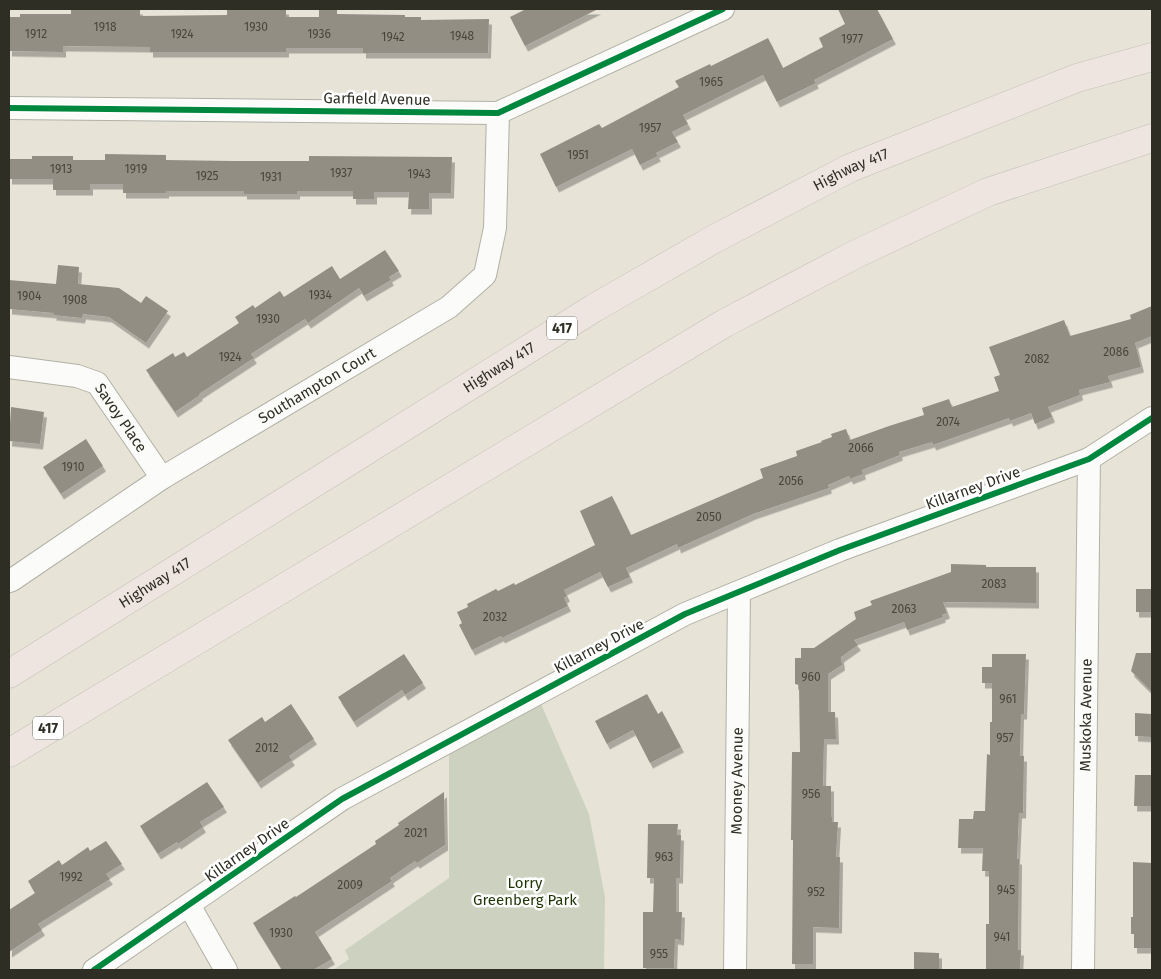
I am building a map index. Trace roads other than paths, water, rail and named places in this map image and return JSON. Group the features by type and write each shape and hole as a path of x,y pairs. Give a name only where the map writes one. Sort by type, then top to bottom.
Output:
{"highway":[{"name":"Highway 417","path":"9,674 594,308 716,238 850,168 1077,78 1152,57"},
{"name":"417","path":"9,753 725,323 856,254 988,192 1152,138"},
{"path":"9,768 88,704"}],"street":[{"name":"Garfield Avenue","path":"9,108 498,113 723,9"},
{"name":"Southampton Court","path":"9,581 162,478 449,307 485,275 495,228 498,113"},
{"name":"Savoy Place","path":"9,367 77,376 97,384 162,478"},
{"name":"Killarney Drive","path":"94,970 342,799 685,614 840,550 1089,459 1152,418"},
{"name":"Muskoka Avenue","path":"1084,970 1089,459"},
{"name":"Mooney Avenue","path":"735,970 739,592"},
{"path":"189,906 226,970"}],"park label":[{"name":"Lorry Greenberg Park","path":"525,892"}]}
